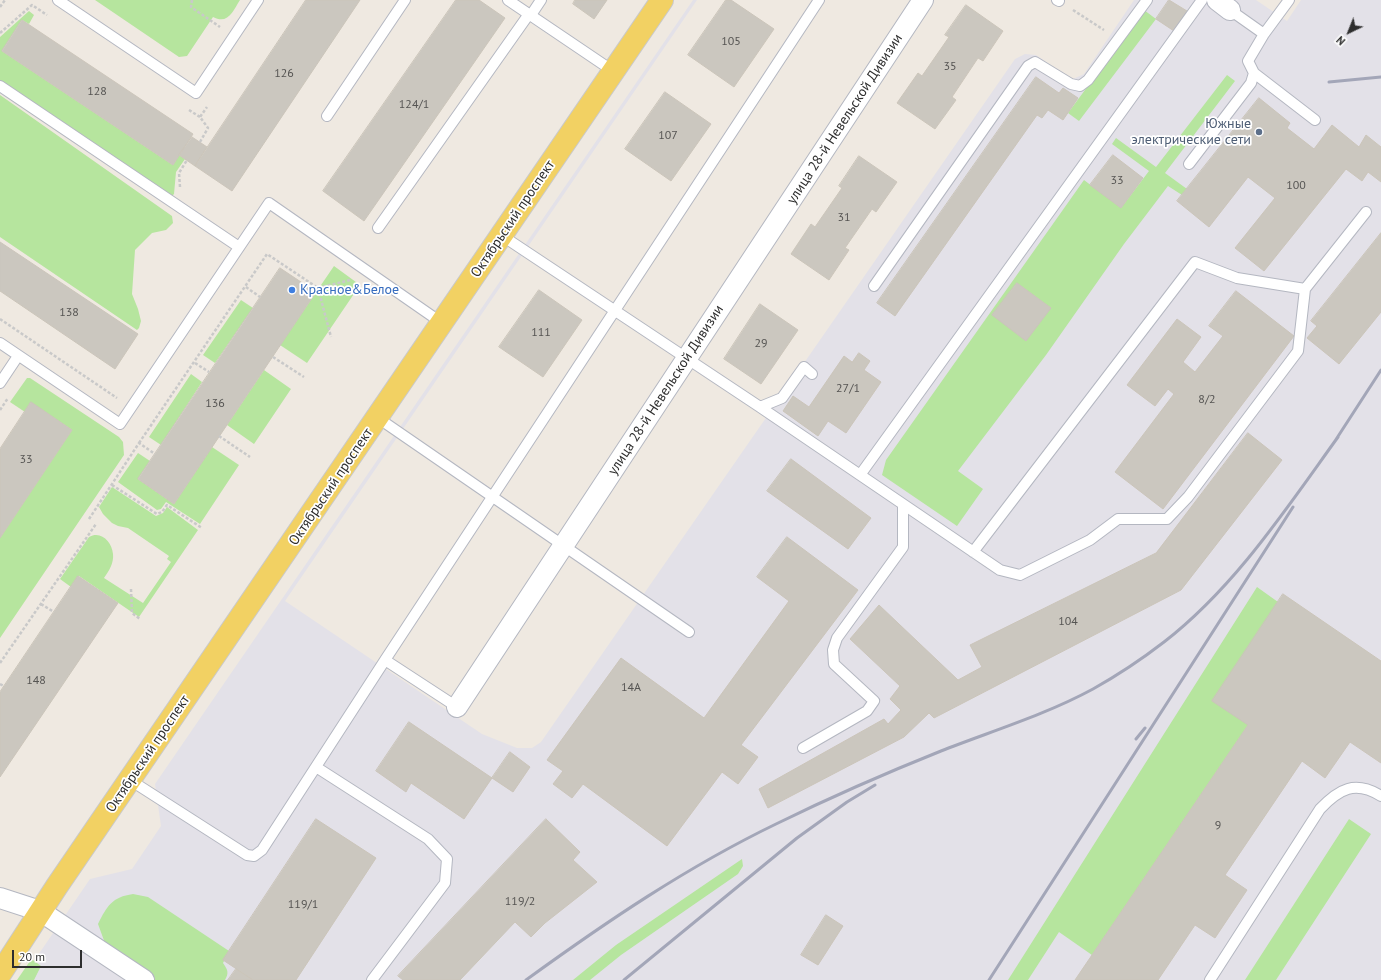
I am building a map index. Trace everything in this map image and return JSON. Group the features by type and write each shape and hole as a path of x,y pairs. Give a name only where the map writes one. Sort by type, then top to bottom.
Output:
{"main road":[{"name":"Октябрьский проспект","path":"0,974 40,911 662,0"}],"street":[{"name":"улица 28-й Невельской Дивизии","path":"457,707 923,0"},
{"path":"0,898 40,911 144,980"}],"lane":[{"path":"58,0 196,94 258,0"},
{"path":"327,116 405,0"},
{"path":"508,0 613,71"},
{"path":"378,228 541,0"},
{"path":"130,780 247,855 254,856 262,850 385,660 819,0"},
{"path":"874,286 1028,66 1034,62 1071,84 1080,86 1088,80 1148,0"},
{"path":"860,475 1202,0"},
{"path":"1289,0 1264,34 1248,61 1254,73 1315,120"},
{"path":"1223,5 1264,34"},
{"path":"1189,164 1251,83 1254,73"},
{"path":"0,86 239,247"},
{"path":"0,343 120,424 268,203 442,323"},
{"path":"501,235 760,407 1000,570 1020,575 1090,540 1118,519 1167,519 1188,497 1298,351 1305,289 1366,212"},
{"path":"973,552 1195,262 1237,278 1305,289"},
{"path":"0,383 18,356"},
{"path":"760,407 782,398 804,368 812,374"},
{"path":"378,418 563,547 689,632"},
{"path":"803,748 867,711 874,701 834,664 833,650 837,638 903,548 903,504"},
{"name":"улица 28-й Невельской Дивизии","path":"385,660 457,707"},
{"path":"316,767 428,839 448,859 445,883 372,980"},
{"path":"1210,980 1324,805 1337,793 1348,788 1362,788 1381,796"}],"path":[{"path":"0,7 5,0"},
{"path":"192,0 191,7 234,37"},
{"path":"1058,1 1118,39"},
{"path":"0,33 32,5 52,18"},
{"path":"188,108 200,117"},
{"path":"180,208 179,173 187,160"},
{"path":"89,519 267,254 318,288 331,337"},
{"path":"318,288 373,275"},
{"path":"246,287 260,297"},
{"path":"0,319 131,407"},
{"path":"273,357 304,377"},
{"path":"194,362 209,372"},
{"path":"219,436 250,457"},
{"path":"139,443 155,454"},
{"path":"112,484 156,514 162,512 167,505 202,528"},
{"path":"0,663 96,524"},
{"path":"131,589 132,614 140,619"},
{"path":"41,604 54,612"},
{"path":"0,684 4,686"}],"shaded area":[{"path":"693,0 697,0 285,601 482,734 517,748 532,748 541,742 1015,59 1025,54 1036,55 1073,79 1084,74 1134,0 1256,0 1287,21 1301,0 1381,0 1381,980 21,980 90,879 132,869 161,826 155,784"}],"green space":[{"path":"95,0 240,0 230,16 223,19 213,17 187,56 179,57"},
{"path":"1144,10 1156,19 1079,121 1068,113"},
{"path":"29,11 34,15 29,24 22,20 2,51 173,165 179,155 185,159 176,172 174,194 172,196 0,80 0,37"},
{"path":"1227,75 1235,81 1165,173 1187,189 1182,195 1168,186 1124,244 1046,355 958,471 983,489 957,526 882,475 886,460 1084,180 1121,208 1149,171 1112,144 1116,138 1156,167","holes":["1017,283 1051,308 993,315"]},
{"path":"0,95 172,216 173,223 166,230 152,233 135,250 132,294 141,321 137,330 0,237"},
{"path":"334,266 360,285 307,363 280,345"},
{"path":"241,300 253,308 215,363 203,355"},
{"path":"264,370 291,389 254,444 227,425"},
{"path":"191,374 202,382 161,445 149,437"},
{"path":"27,378 30,378 119,437 123,442 124,455 0,638 0,538 72,430 31,403 25,412 10,402"},
{"path":"212,447 239,465 200,524 166,502 161,509 157,510 118,482 138,453 150,461 138,479 174,504"},
{"path":"112,487 156,516 163,513 167,507 198,530 139,617 79,576 71,587 60,579 89,537 93,535 102,536 111,545 113,557 112,564 104,578 143,603 171,562 167,559 169,556 128,528 112,523 103,514 99,507"},
{"path":"1257,587 1278,602 1248,725 1092,955 1059,932 1028,980 1008,980"},
{"path":"1349,819 1371,834 1276,980 1245,980"},
{"path":"742,859 743,866 738,874 621,955 590,980 573,980 616,945"},
{"path":"133,894 148,897 229,951 223,963 227,972 225,980 154,980 106,946 98,924 101,918 107,907 115,900 126,895"},
{"path":"33,960 41,966 34,980 17,980 30,961"}],"building":[{"path":"306,0 360,0 232,191 195,166"},
{"path":"456,0 479,0 505,18 364,221 323,191"},
{"path":"575,0 607,0 594,19 573,4"},
{"path":"726,0 731,0 774,29 734,87 688,55"},
{"path":"1169,0 1187,11 1174,31 1156,19"},
{"path":"966,5 1003,31 983,61 978,58 952,97 956,100 935,129 897,103 918,73 922,76 949,37 945,35"},
{"path":"22,20 193,134 173,165 2,51"},
{"path":"1036,77 1059,93 1063,88 1078,98 1063,120 1048,110 1042,118 1037,115 895,316 877,303"},
{"path":"665,92 711,124 671,181 625,149"},
{"path":"1259,98 1290,123 1287,128 1314,149 1332,125 1359,147 1366,135 1381,147 1381,182 1368,172 1362,181 1346,169 1264,271 1235,248 1275,198 1248,177 1209,227 1177,201"},
{"path":"192,137 207,147 195,166 179,155"},
{"path":"1113,155 1143,178 1121,208 1090,185"},
{"path":"859,156 897,182 876,212 872,209 845,248 849,250 829,280 791,254 811,224 815,227 842,188 839,186"},
{"path":"1381,233 1381,312 1339,364 1307,338 1317,326 1311,321"},
{"path":"0,242 138,334 115,369 0,291"},
{"path":"280,268 316,292 174,504 138,479"},
{"path":"1017,283 1051,308 1026,341 992,315"},
{"path":"539,290 582,320 543,377 499,347"},
{"path":"1236,291 1294,336 1163,509 1115,472 1174,394 1168,389 1155,406 1127,385 1177,319 1201,337 1183,362 1195,372 1223,336 1209,326"},
{"path":"760,304 798,330 761,384 724,359"},
{"path":"859,353 870,361 864,370 881,382 846,433 828,421 818,436 783,411 793,396 809,407 844,356 852,362"},
{"path":"31,402 72,430 0,538 0,449"},
{"path":"1248,433 1282,460 1181,590 934,718 929,713 904,737 768,808 759,789 884,719 888,724 901,710 890,699 900,686 850,639 879,605 958,680 982,667 970,645 1156,553"},
{"path":"791,459 871,518 848,549 767,491"},
{"path":"787,537 858,590 741,745 758,757 738,784 722,772 667,846 583,784 572,798 553,784 563,771 547,760 621,658 704,718 789,601 757,577"},
{"path":"78,576 118,603 0,777 0,692"},
{"path":"1283,594 1381,661 1381,763 1350,742 1325,778 1302,761 1225,875 1247,890 1215,938 1195,925 1158,980 1075,980 1248,725 1212,701"},
{"path":"409,722 492,778 464,819 411,783 406,792 376,771"},
{"path":"510,752 530,767 513,792 492,778"},
{"path":"316,819 376,858 296,980 253,980 223,960"},
{"path":"546,819 580,852 573,860 597,882 545,923 531,937 515,922 460,980 403,980 398,976"},
{"path":"826,915 843,926 818,965 801,955"},
{"path":"236,969 253,980 228,980"}],"railway":[{"path":"1329,82 1381,77"},
{"path":"1335,441 1381,370"},
{"path":"526,980 586,937 648,896 711,858 743,841 816,805 879,777 941,751 1056,707 1093,689 1130,667 1164,642 1190,620 1237,572 1279,519 1338,437"},
{"path":"989,980 1293,507"},
{"path":"1136,739 1145,728"},
{"path":"624,980 797,838 847,802 875,785"}],"place":[{"name":"Южные электрические сети","path":"1259,132"},
{"name":"Красное&Белое","path":"292,290"}]}
